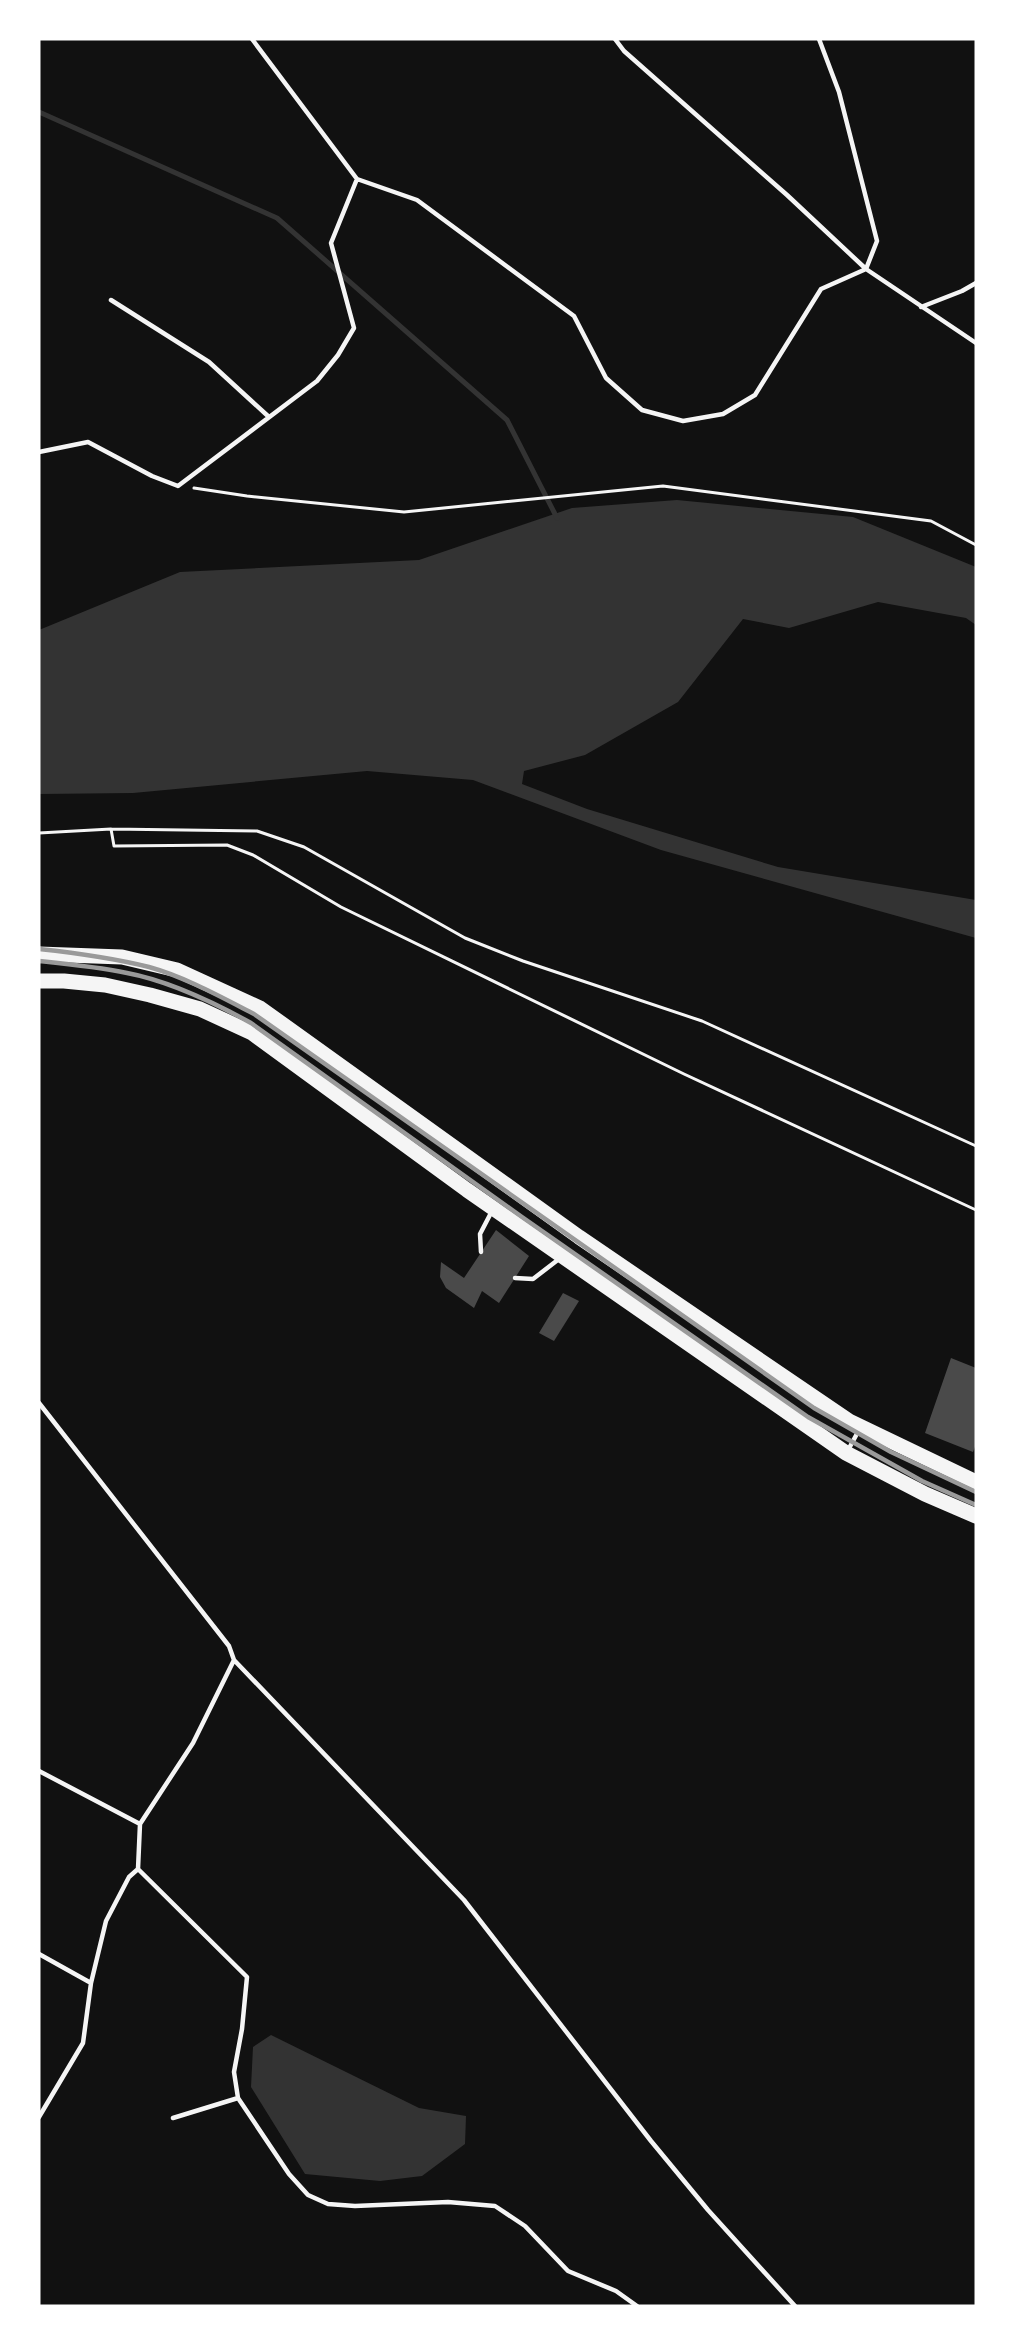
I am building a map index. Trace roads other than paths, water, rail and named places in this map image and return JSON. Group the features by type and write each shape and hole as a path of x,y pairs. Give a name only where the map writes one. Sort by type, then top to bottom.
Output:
{"main road":[{"path":"39,954 122,957 177,970 260,1008 579,1237 860,1428 976,1482"},
{"path":"39,981 105,985 150,995 200,1009 252,1033 494,1209 846,1453 925,1494 976,1516"}],"lane":[{"path":"252,39 357,179 417,200 498,258 574,316 606,378 642,410 683,422 723,414 754,395 820,289 866,269 877,241 839,92 819,39"},
{"path":"615,39 624,51 788,195 866,269 976,343"},
{"path":"39,452 88,442 152,476 178,486 317,381 338,355 354,328 331,243 357,179"},
{"path":"921,307 962,291 976,282"},
{"path":"111,300 209,362 268,417"},
{"path":"481,1252 480,1234 494,1209"},
{"path":"514,1278 532,1279 563,1257"},
{"path":"39,1403 229,1647 234,1660 464,1900 658,2150 708,2210 795,2306"},
{"path":"846,1453 860,1428"},
{"path":"234,1660 193,1743 140,1824 138,1869 247,1977 242,2029 234,2072 238,2098 289,2174 308,2195 328,2204 355,2206 448,2202 495,2206 525,2226 568,2271 616,2291 637,2306"},
{"path":"39,1771 140,1824"},
{"path":"39,2117 83,2043 91,1983 106,1921 129,1876 138,1869"},
{"path":"39,1954 91,1983"},
{"path":"173,2118 238,2098"}],"waterway":[{"path":"39,112 277,218 507,420 557,518"}],"railway":[{"path":"39,949 94,956 149,967 216,994 254,1014 814,1408 891,1452 976,1492"},
{"path":"39,961 105,969 159,981 206,1000 251,1023 522,1217 808,1417 922,1481 976,1505"}]}
